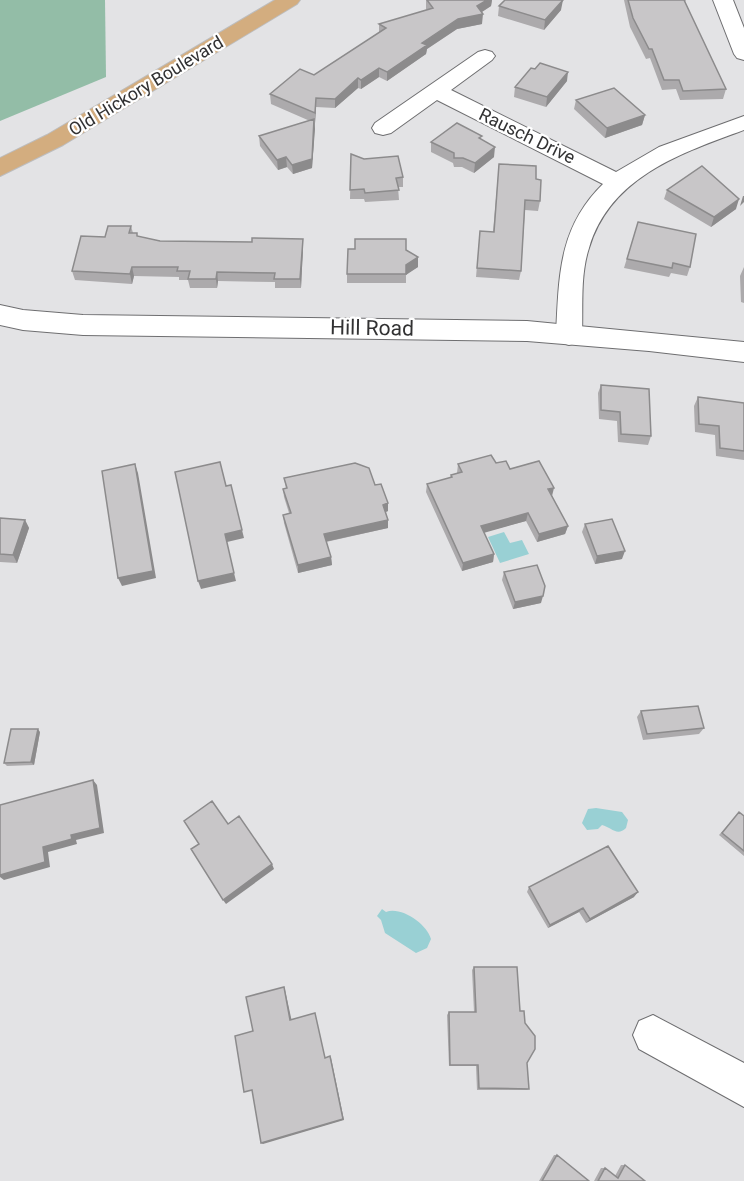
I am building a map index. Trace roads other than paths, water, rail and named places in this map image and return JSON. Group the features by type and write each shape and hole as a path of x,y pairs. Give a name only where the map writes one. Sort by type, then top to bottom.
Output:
{"main road":[{"name":"Old Hickory Boulevard","path":"0,168 55,140 290,0"}],"street":[{"path":"723,0 744,54"},
{"path":"383,128 485,56"},
{"name":"Rausch Drive","path":"436,91 618,182"},
{"path":"569,335 572,273 576,248 586,224 618,182 645,162 664,152 744,123"},
{"name":"Hill Road","path":"0,315 23,320 74,325 467,329 569,335 744,352"},
{"path":"653,1035 744,1086"}],"water":[{"path":"504,532 510,543 522,540 529,554 500,563 488,537"},
{"path":"588,809 622,812 628,820 626,828 617,832 602,825 598,829 587,830 582,823"},
{"path":"382,909 386,912 406,914 419,922 429,933 431,939 427,948 416,953 385,933 381,920 377,916"}]}
